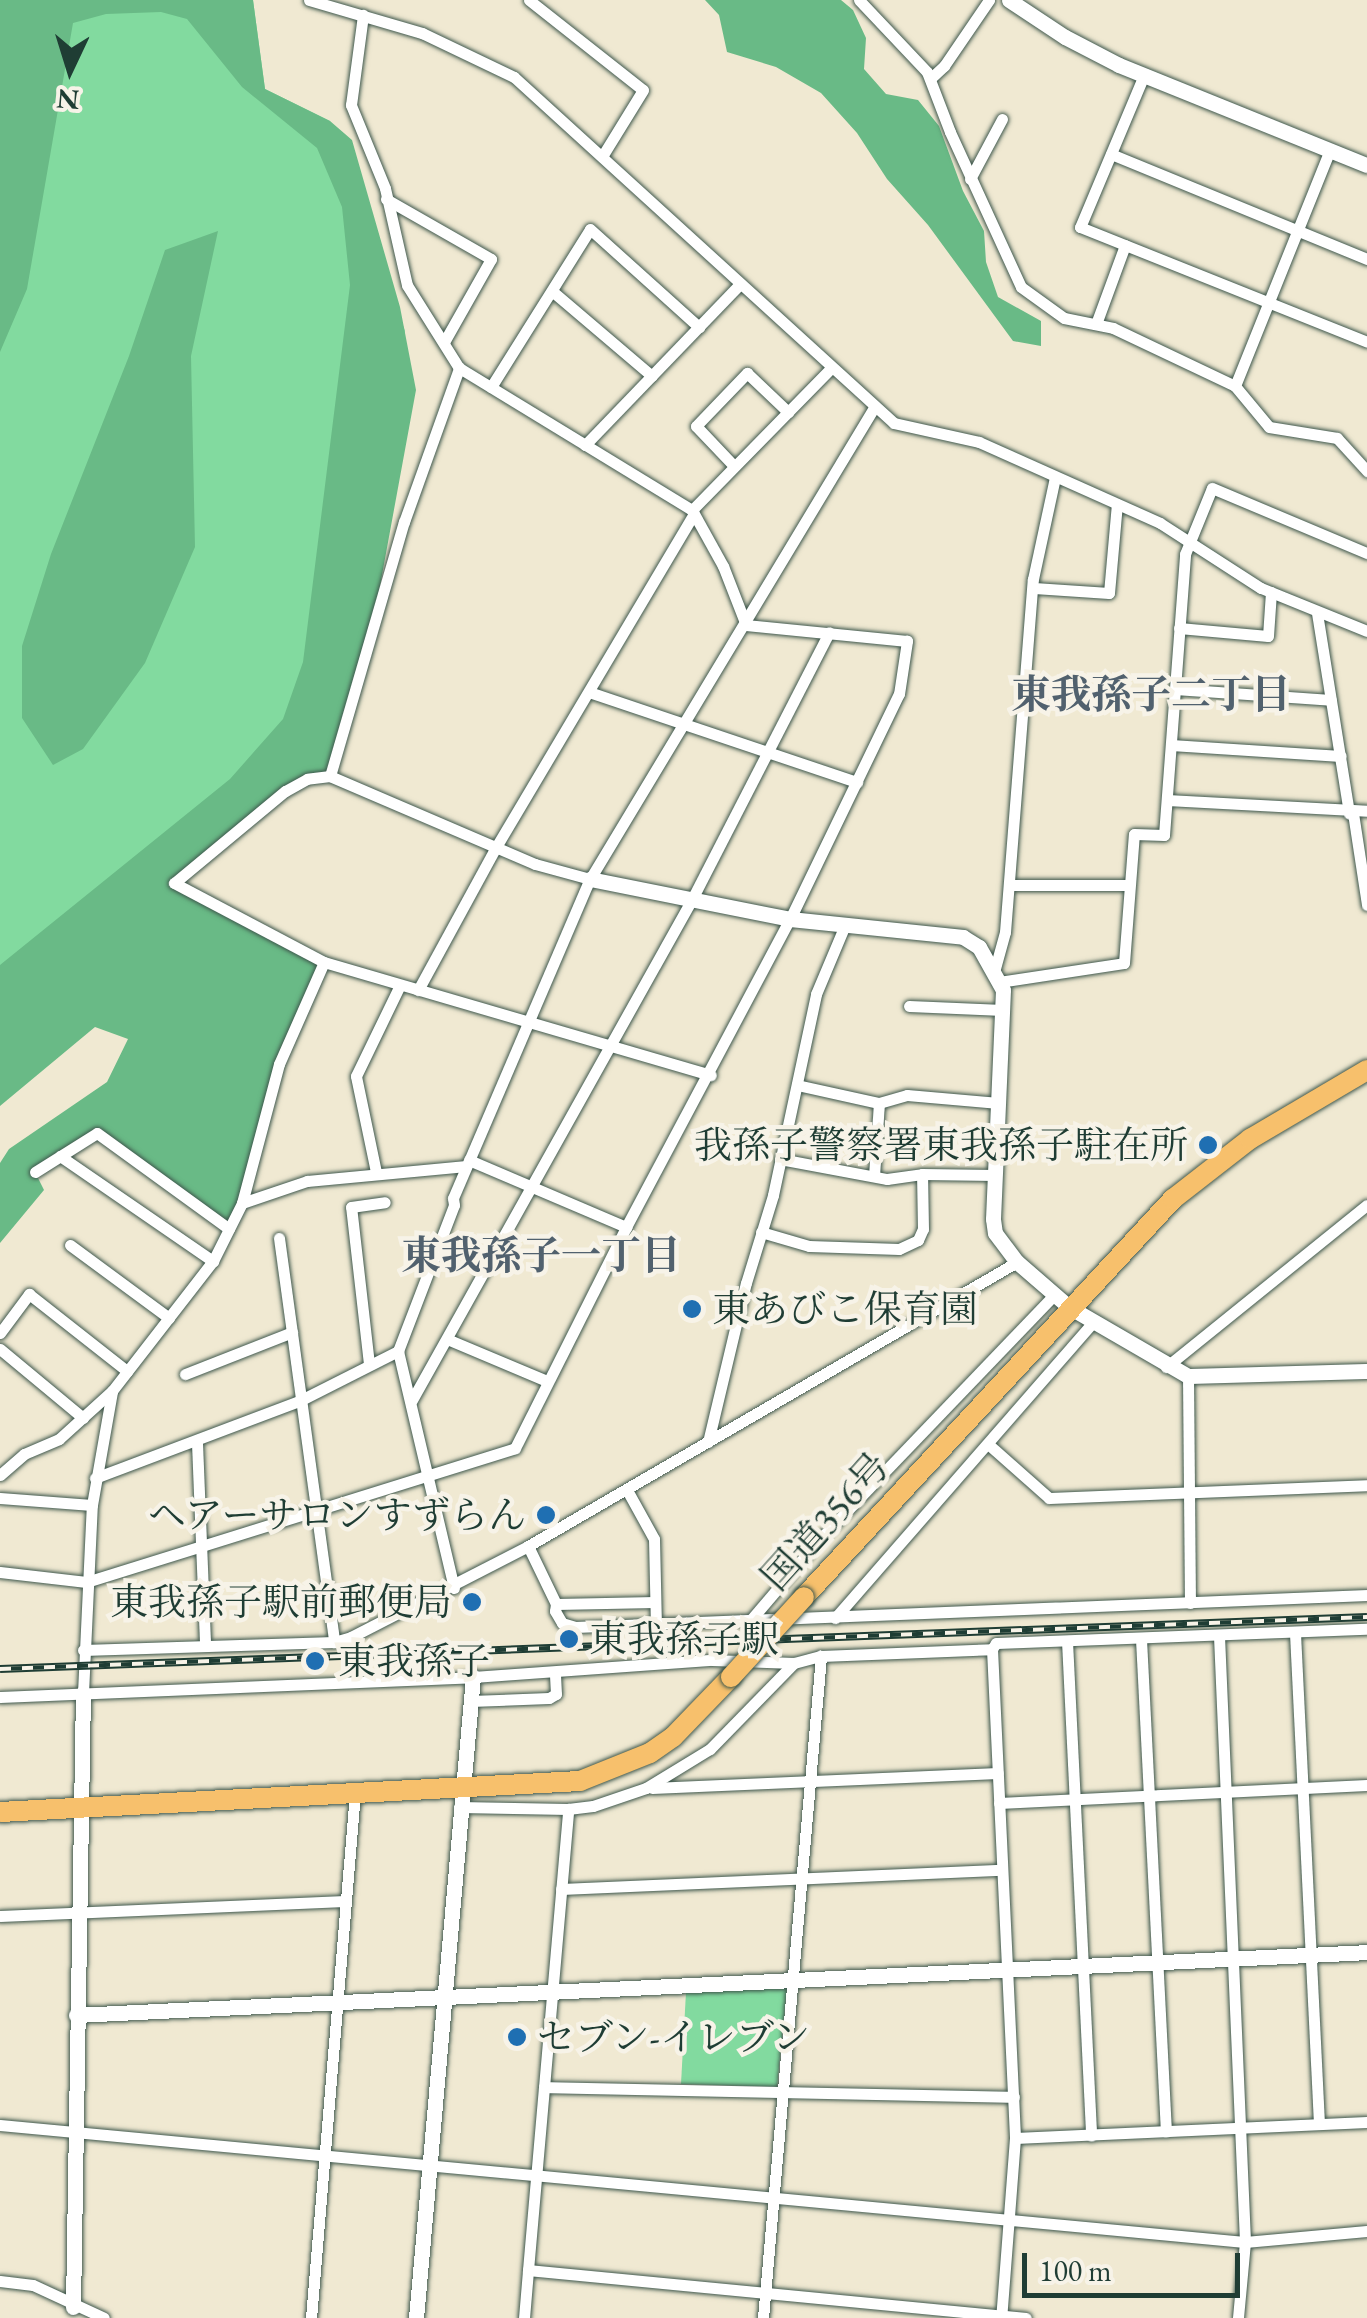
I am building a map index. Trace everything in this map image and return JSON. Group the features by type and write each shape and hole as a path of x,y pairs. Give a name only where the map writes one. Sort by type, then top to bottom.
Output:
{"highway":[{"name":"国道356号","path":"0,1812 355,1794 460,1798 580,1780 628,1765 672,1736 731,1677 1061,1301 1206,1172 1264,1131 1367,1070"}],"street":[{"path":"309,0 422,33 514,77 894,423 980,442 1118,504 1271,592 1367,631"},
{"path":"529,0 643,90 603,155"},
{"path":"858,0 930,78 970,179 1021,287 1058,315 1096,324 1178,357 1234,386 1269,427 1336,438 1367,471"},
{"path":"930,78 988,0"},
{"path":"1009,0 1065,38 1144,75 1367,165"},
{"path":"364,15 351,105 386,199 407,285 459,368 693,512 723,566 746,625"},
{"path":"1144,75 1080,226 1367,342"},
{"path":"970,179 1002,120"},
{"path":"1234,386 1330,150"},
{"path":"1111,154 1367,259"},
{"path":"386,199 490,259 444,342"},
{"path":"491,387 590,229 699,327"},
{"path":"1096,324 1125,245"},
{"path":"585,445 740,284"},
{"path":"552,291 652,376"},
{"path":"330,776 404,522 459,368"},
{"path":"418,990 496,847 693,512 831,368"},
{"path":"734,466 696,426 747,372 788,412"},
{"path":"454,1588 398,1351 468,1163 590,879 680,723 746,625 874,406"},
{"path":"1054,477 1034,588 1005,932 997,977 1003,1010 995,1233 1018,1262 1061,1301 1188,1376 1367,1372"},
{"path":"997,977 1124,963 1134,834 1164,835 1189,542 1212,488 1367,553"},
{"path":"1034,588 1109,593 1118,504"},
{"path":"1179,628 1268,636 1271,592"},
{"path":"1317,612 1367,905"},
{"path":"0,1572 86,1582 515,1448 626,1227 790,919 899,694 907,641 746,625"},
{"path":"412,1400 691,901 828,632"},
{"path":"1175,689 1331,700"},
{"path":"589,692 856,782"},
{"path":"1170,745 1340,756"},
{"path":"710,1075 324,962 174,883 286,791 307,779 330,776 535,864 590,879 790,919 926,930 964,937 979,947 997,977"},
{"path":"1166,800 1367,811"},
{"path":"1009,884 1128,885"},
{"path":"708,1442 780,1159 816,994 845,925"},
{"path":"0,1475 24,1454 59,1440 112,1391 213,1261 242,1203 279,1064 324,962"},
{"path":"376,1172 356,1076 400,986"},
{"path":"909,1006 1003,1010"},
{"path":"797,1085 879,1102 908,1095 998,1103"},
{"path":"874,1176 879,1102"},
{"path":"35,1172 97,1133 229,1229"},
{"path":"60,1156 213,1261"},
{"path":"780,1159 874,1176 995,1176"},
{"path":"242,1203 308,1181 468,1163 626,1227"},
{"path":"762,1232 809,1246 899,1248 918,1240 923,1229 922,1174"},
{"path":"370,1364 350,1207 384,1202"},
{"path":"1166,1366 1367,1206"},
{"path":"279,1238 334,1642"},
{"path":"70,1245 169,1318"},
{"path":"83,1650 334,1642 454,1588 1018,1262"},
{"path":"0,1333 28,1294 127,1371"},
{"path":"749,1622 819,1540 1061,1301"},
{"path":"835,1618 1094,1322"},
{"path":"185,1374 292,1332"},
{"path":"447,1339 547,1381"},
{"path":"0,1349 82,1418"},
{"path":"95,1478 301,1400 398,1351"},
{"path":"1188,1376 1190,1602"},
{"path":"73,2307 83,1650 95,1478 112,1391"},
{"path":"197,1442 205,1646"},
{"path":"988,1444 1049,1498 1367,1485"},
{"path":"627,1490 654,1539 656,1626"},
{"path":"0,1498 92,1505"},
{"path":"528,1546 562,1623 576,1628 1367,1595"},
{"path":"556,1604 654,1602"},
{"path":"1002,2317 1015,2138 992,1649 996,1643 1367,1629"},
{"path":"1294,1632 1319,2121"},
{"path":"1219,1636 1245,2242 1238,2318"},
{"path":"1141,1639 1166,2131"},
{"path":"1067,1641 1092,2135"},
{"path":"0,1698 473,1678 712,1660 794,1663 821,1656 992,1649"},
{"path":"762,2318 821,1656"},
{"path":"460,1798 568,1809 607,1802 646,1788 710,1748 794,1663"},
{"path":"470,1702 550,1698 556,1694 556,1672"},
{"path":"416,2318 473,1678"},
{"path":"646,1788 998,1773"},
{"path":"999,1803 1367,1785"},
{"path":"311,2318 355,1794"},
{"path":"524,2318 568,1809"},
{"path":"561,1889 1002,1870"},
{"path":"0,1916 345,1901"},
{"path":"76,2015 1367,1952"},
{"path":"544,2087 1014,2097"},
{"path":"1015,2138 1319,2121 1367,2122"},
{"path":"0,2125 1245,2242 1367,2232"},
{"path":"528,2270 1026,2318"},
{"path":"0,2280 32,2285 96,2317"}],"green space":[{"path":"0,0 253,0 265,89 330,121 405,331 326,767 0,1008"},
{"path":"0,0 253,0 265,89 330,121 352,140 400,307 416,390 375,613 330,776 285,791 174,883 324,962 279,1064 229,1229 97,1133 35,1172 44,1190 0,1243 0,1163 9,1149 107,1082 128,1039 95,1027 0,1106 0,965 230,779 283,719 303,662 350,285 342,207 317,148 242,87 187,19 161,12 106,14 73,23 27,289 0,352"},
{"path":"705,0 841,0 853,10 866,38 864,69 886,94 918,100 939,126 963,191 984,231 986,262 998,297 1041,321 1041,346 1013,341 928,225 887,179 857,133 821,93 776,67 727,52 719,15"},
{"path":"218,231 191,356 195,547 145,663 83,749 53,765 22,718 22,646 51,554 129,356 165,250"},
{"path":"787,1987 777,2087 681,2084 686,1992"}],"railway":[{"path":"0,1669 1367,1617"}],"place":[{"name":"我孫子警察署東我孫子駐在所","path":"1208,1145"},
{"name":"東あびこ保育園","path":"692,1309"},
{"name":"ヘアーサロンすずらん","path":"546,1515"},
{"name":"東我孫子駅前郵便局","path":"472,1602"},
{"name":"東我孫子駅","path":"569,1639"},
{"name":"東我孫子","path":"315,1661"},
{"name":"セブン-イレブン","path":"517,2037"}],"district":[{"name":"東我孫子二丁目","path":"1151,694"},
{"name":"東我孫子一丁目","path":"541,1255"}]}
